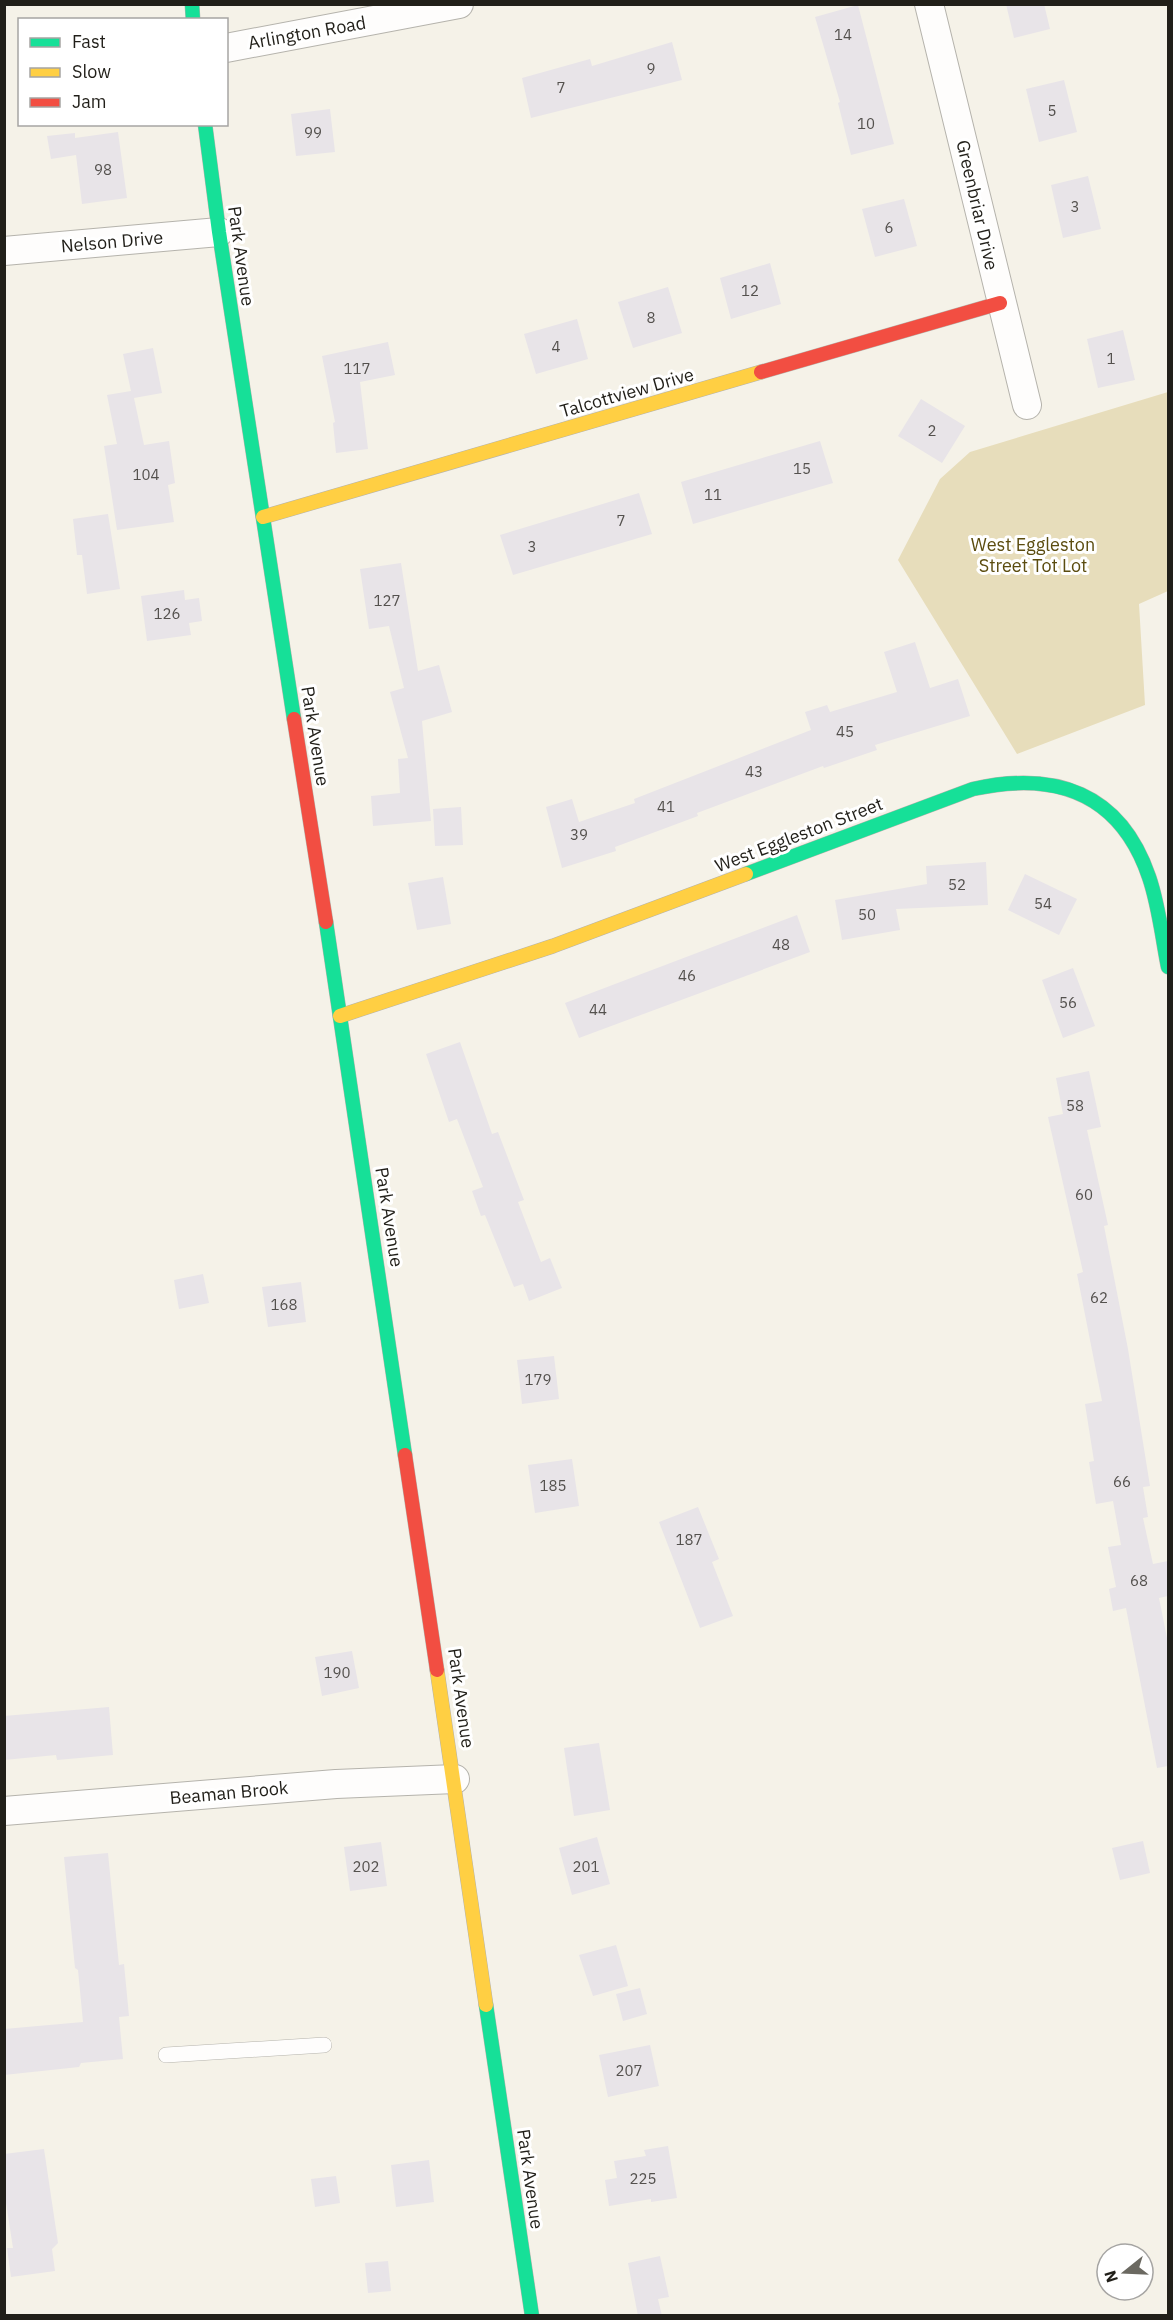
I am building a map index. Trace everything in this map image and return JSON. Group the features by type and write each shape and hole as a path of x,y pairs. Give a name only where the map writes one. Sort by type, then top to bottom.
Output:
{"street":[{"name":"Arlington Road","path":"228,48 459,4"},
{"name":"Greenbriar Drive","path":"929,4 1000,303 1028,405"},
{"name":"Park Avenue","path":"205,126 219,232 455,1779 532,2316"},
{"name":"Nelson Drive","path":"4,251 219,232"},
{"name":"Talcottview Drive","path":"263,517 1000,303"},
{"name":"West Eggleston Street","path":"340,1016 553,946 973,789 1005,780 1044,781 1063,785 1079,792 1112,815 1128,833 1149,877 1168,967"},
{"name":"Beaman Brook","path":"4,1811 336,1784 455,1779"}],"lane":[{"path":"166,2055 324,2045"}],"green space":[{"name":"West Eggleston Street Tot Lot","path":"1168,392 1168,591 1139,604 1145,705 1017,754 898,560 940,479 970,452"}],"building":[{"path":"1006,4 1044,4 1050,29 1014,38"},
{"path":"858,5 894,144 851,155 838,103 840,102 815,17"},
{"path":"672,42 682,80 531,118 522,78 590,59 592,66"},
{"path":"1064,80 1077,132 1039,142 1026,89"},
{"path":"330,109 335,152 296,156 291,114"},
{"path":"118,132 127,198 82,204 76,155 51,159 47,136 75,133 75,138"},
{"path":"1088,176 1101,229 1063,238 1051,185"},
{"path":"904,199 917,246 875,257 862,209"},
{"path":"770,263 781,304 731,319 720,278"},
{"path":"668,287 682,333 633,348 618,302"},
{"path":"577,319 588,359 536,374 524,334"},
{"path":"1123,330 1135,380 1098,388 1087,339"},
{"path":"388,342 395,375 360,382 368,449 336,453 333,423 335,422 322,356"},
{"path":"153,348 162,393 134,398 144,445 169,441 175,483 168,485 174,522 117,530 104,446 117,444 107,395 131,391 123,354"},
{"path":"921,399 965,426 942,463 898,436"},
{"path":"820,441 833,483 693,524 681,482"},
{"path":"639,493 652,534 513,575 500,535"},
{"path":"108,514 120,589 87,594 82,555 77,555 73,519"},
{"path":"401,563 418,671 439,665 452,712 422,721 431,821 373,826 371,796 400,793 398,759 408,758 390,692 404,688 389,626 369,629 360,569"},
{"path":"184,590 185,600 199,598 202,621 189,623 191,635 147,641 141,596"},
{"path":"915,642 930,688 958,679 970,716 875,745 877,750 824,768 823,766 697,813 698,816 615,847 616,851 562,868 546,807 572,799 579,822 635,803 634,799 811,730 805,712 827,705 830,712 897,692 884,652"},
{"path":"461,807 463,845 435,846 433,809"},
{"path":"986,862 988,905 896,909 900,930 842,940 835,900 927,884 926,866"},
{"path":"1025,874 1077,899 1059,935 1008,910"},
{"path":"443,877 451,924 417,930 408,883"},
{"path":"797,915 810,952 579,1038 565,1003"},
{"path":"1073,968 1095,1026 1063,1038 1042,980"},
{"path":"460,1042 492,1134 498,1132 524,1200 518,1202 541,1262 550,1258 562,1288 529,1301 523,1284 514,1287 485,1215 481,1216 472,1191 483,1187 457,1119 449,1122 426,1054"},
{"path":"1089,1071 1101,1127 1087,1130 1108,1225 1104,1226 1128,1349 1150,1486 1143,1487 1148,1517 1143,1518 1153,1564 1168,1561 1168,1596 1159,1598 1168,1643 1168,1766 1157,1768 1126,1608 1113,1611 1109,1589 1116,1587 1108,1547 1121,1545 1113,1501 1096,1504 1089,1462 1094,1461 1085,1404 1102,1401 1077,1274 1083,1272 1048,1117 1063,1114 1056,1078"},
{"path":"203,1274 209,1303 179,1309 174,1280"},
{"path":"301,1282 306,1322 268,1327 262,1287"},
{"path":"554,1356 559,1399 522,1404 517,1360"},
{"path":"572,1459 579,1506 535,1513 528,1465"},
{"path":"698,1507 719,1559 712,1562 733,1616 700,1628 659,1522"},
{"path":"352,1651 359,1688 322,1696 315,1657"},
{"path":"109,1707 113,1755 57,1760 56,1755 4,1760 4,1716"},
{"path":"599,1743 610,1810 574,1816 564,1748"},
{"path":"597,1837 610,1884 572,1895 559,1848"},
{"path":"1143,1841 1150,1873 1120,1880 1112,1848"},
{"path":"381,1842 387,1886 350,1891 344,1847"},
{"path":"108,1853 119,1965 124,1964 129,2016 119,2017 123,2059 81,2063 79,2067 4,2075 4,2029 83,2022 64,1857"},
{"path":"616,1945 628,1986 593,1996 579,1955"},
{"path":"640,1988 647,2014 623,2021 616,1994"},
{"path":"650,2045 659,2086 608,2097 599,2055"},
{"path":"668,2146 677,2198 651,2202 651,2199 609,2206 605,2180 617,2178 614,2161 646,2156 644,2150"},
{"path":"44,2149 58,2243 52,2249 55,2271 11,2277 7,2248 13,2248 4,2190 4,2154"},
{"path":"429,2160 434,2202 396,2207 391,2165"},
{"path":"336,2176 340,2203 315,2207 311,2179"},
{"path":"660,2256 669,2297 658,2299 662,2316 638,2316 628,2263"},
{"path":"388,2261 391,2291 368,2293 365,2263"}],"traffic: fast":[{"path":"192,4 193,18"},
{"path":"205,126 219,232 294,719"},
{"path":"746,874 973,789 1003,784 1031,783 1057,787 1081,794 1102,807 1121,825 1136,848 1149,877 1158,910 1168,967"},
{"path":"326,922 405,1455"},
{"path":"486,2005 532,2316"}],"traffic: slow":[{"path":"263,517 761,372"},
{"path":"340,1016 553,946 746,874"},
{"path":"437,1670 486,2005"}],"traffic: jam":[{"path":"761,372 1000,303"},
{"path":"294,719 326,922"},
{"path":"405,1455 437,1670"}]}
